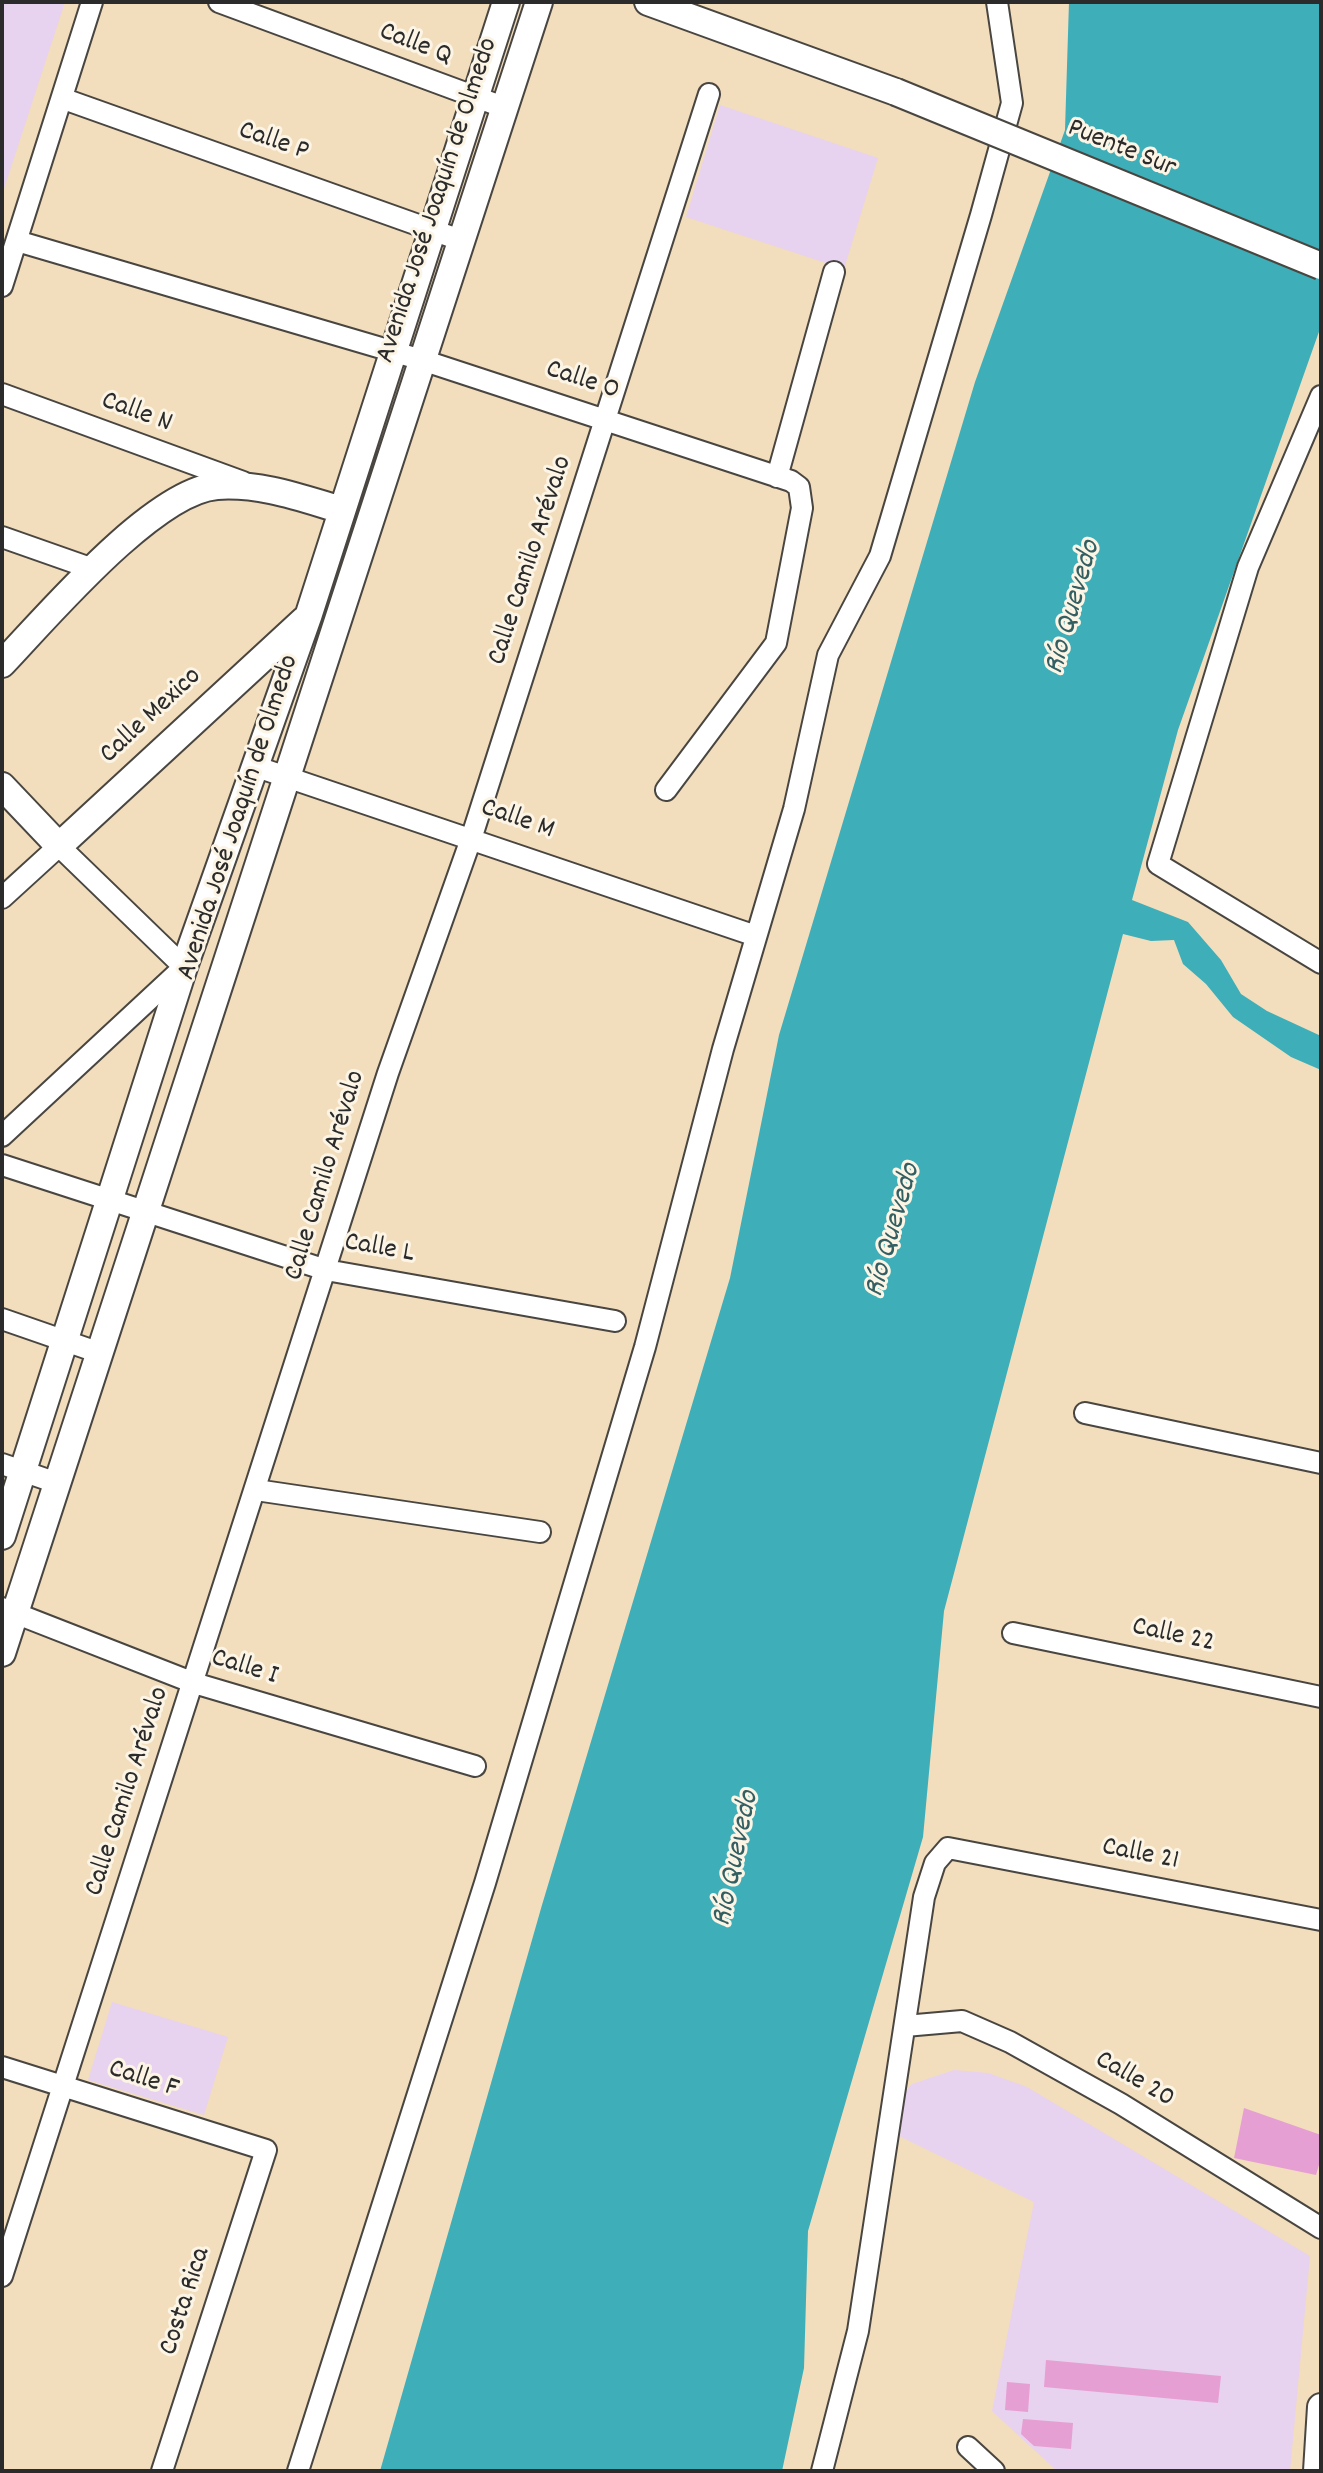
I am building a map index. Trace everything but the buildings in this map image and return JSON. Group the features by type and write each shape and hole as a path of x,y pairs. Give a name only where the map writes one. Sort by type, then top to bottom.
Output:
{"main road":[{"name":"Avenida José Joaquín de Olmedo","path":"2,1536 12,1468 66,1341 184,967 308,617 506,2"},
{"name":"Avenida José Joaquín de Olmedo","path":"2,1653 8,1611 57,1483 100,1353 539,2"},
{"name":"Puente Sur","path":"649,2 896,92 1321,266"},
{"path":"2,664 93,569 180,499 213,486 252,485 342,510"},
{"name":"Calle Mexico","path":"59,846 308,617 348,587"},
{"path":"2,786 59,846"},
{"path":"1317,2471 1320,2424"}],"street":[{"path":"2,286 64,99 92,2"},
{"name":"Calle Q","path":"219,2 503,107"},
{"path":"298,2471 480,1898 631,1393 756,936 794,809 828,655 880,556 1012,103 997,2"},
{"name":"Calle Camilo Arévalo","path":"2,2276 388,1073 471,839 709,94"},
{"name":"Calle P","path":"64,99 463,241"},
{"name":"Calle O","path":"17,241 422,360 777,477 799,487 802,508 776,643 666,790"},
{"path":"777,477 834,272"},
{"name":"Calle N","path":"2,394 252,485"},
{"path":"1316,961 1158,864 1248,567 1321,396"},
{"path":"2,537 93,569"},
{"name":"Calle M","path":"257,767 756,936"},
{"path":"2,1136 184,967 59,846"},
{"name":"Calle Mexico","path":"2,898 59,846"},
{"name":"Calle L","path":"2,1165 326,1270 615,1321"},
{"path":"2,1319 100,1353"},
{"path":"1085,1413 1321,1463"},
{"path":"12,1468 57,1483"},
{"path":"256,1490 540,1532"},
{"name":"Calle I","path":"8,1611 194,1683 475,1766"},
{"name":"Calle 22","path":"1013,1633 1321,1697"},
{"name":"Calle 21","path":"905,2026 924,1897 935,1863 948,1848 1321,1920"},
{"name":"Calle 20","path":"905,2026 962,2021 1010,2042 1121,2104 1321,2228"},
{"path":"822,2471 858,2331 905,2026"},
{"name":"Calle F","path":"2,2067 266,2150"},
{"name":"Costa Rica","path":"162,2471 266,2150"},
{"path":"968,2447 994,2471"}],"shaded area":[{"path":"2,2 65,2 2,195"},
{"path":"720,105 878,158 844,269 686,217"},
{"path":"112,2002 228,2037 204,2115 88,2080"},
{"path":"954,2070 988,2073 1027,2087 1310,2256 1290,2471 1057,2471 992,2411 1034,2202 899,2136 899,2099 912,2084"}],"water":[{"name":"Río Quevedo","path":"1069,2 1321,2 1321,326 1178,730 1132,900 1188,922 1221,960 1241,994 1267,1011 1321,1036 1321,1070 1291,1057 1233,1017 1206,984 1183,964 1174,940 1151,941 1123,934 944,1611 923,1837 808,2231 804,2368 782,2471 380,2471 542,1905 730,1278 779,1035 975,382 1065,130"}]}
